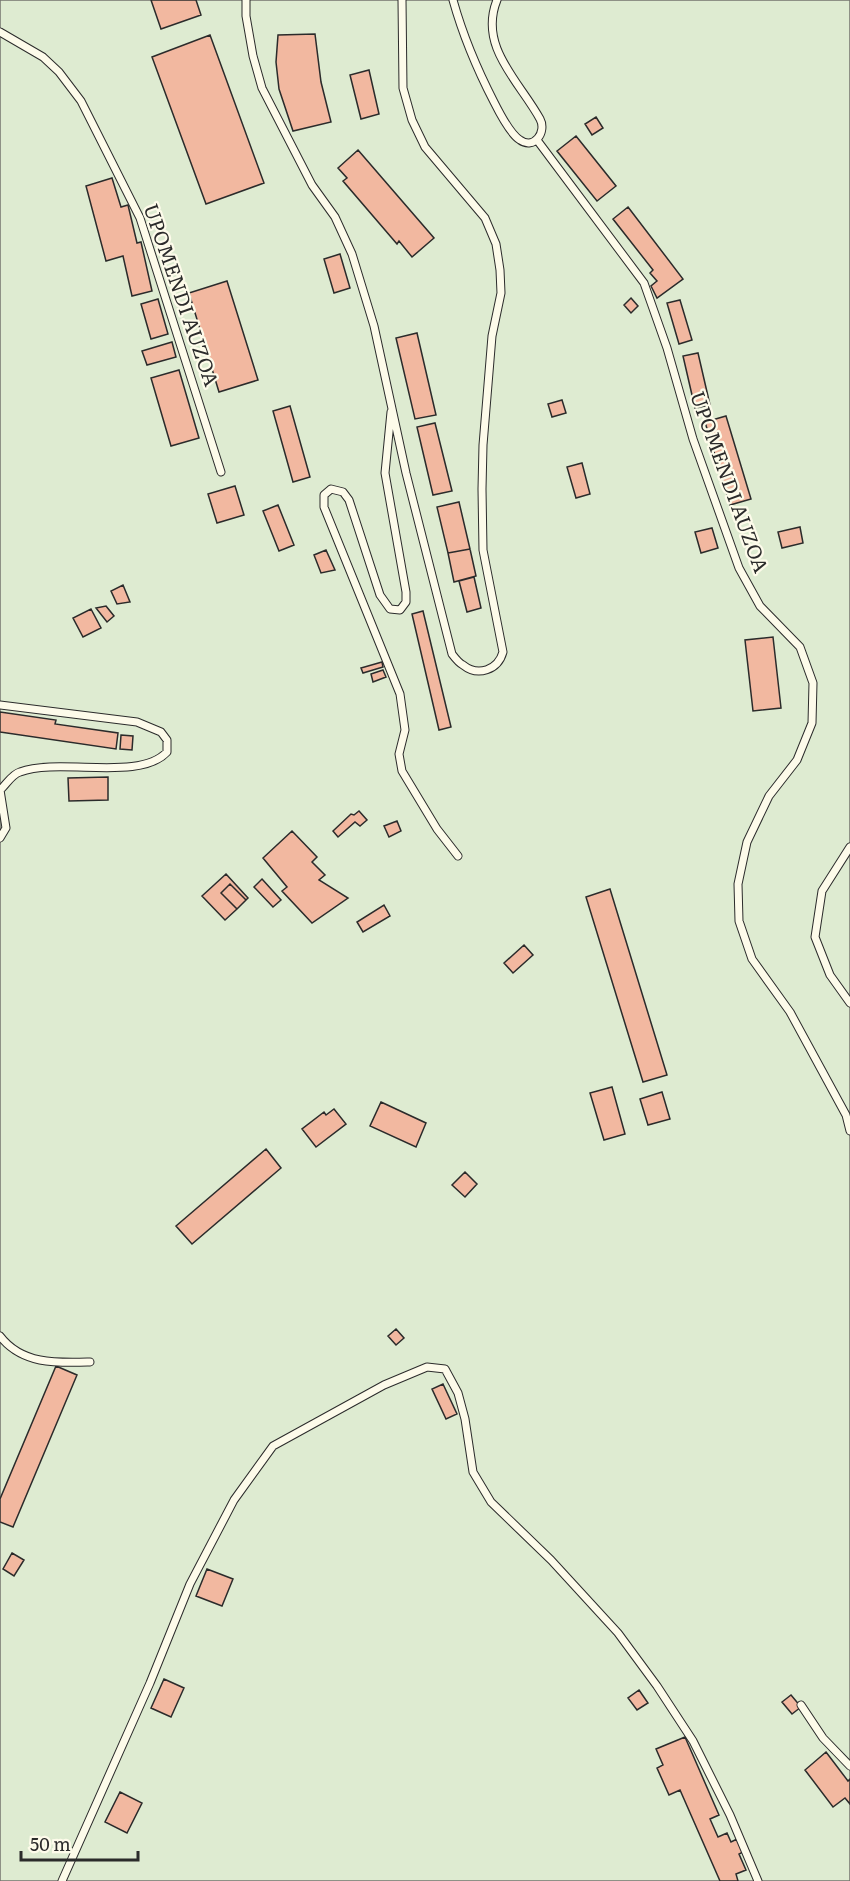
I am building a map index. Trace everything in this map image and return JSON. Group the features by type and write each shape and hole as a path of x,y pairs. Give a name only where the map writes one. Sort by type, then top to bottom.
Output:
{"lane":[{"path":"246,0 246,16 253,56 262,88 312,185 335,218 352,254 374,326 452,654 464,667 478,670 492,669 501,661 503,652 483,550 482,489 483,445 492,336 501,292 500,270 496,244 485,218 425,147 412,120 403,88 402,0"},
{"path":"453,0 479,72 501,116 519,140 529,143 537,140 542,134 542,124 498,54 493,33 494,9 497,0"},
{"name":"UPOMENDI AUZOA","path":"0,32 43,57 67,81 81,100 141,218 221,472"},
{"name":"UPOMENDI AUZOA","path":"537,140 644,283 693,439 739,568 760,606 800,647 813,683 813,723 796,760 770,796 747,842 738,884 739,921 752,958 790,1012 846,1115 850,1131"},
{"path":"392,407 385,474 406,592 406,602 400,610 390,609 380,596 349,500 343,492 331,489 324,495 324,507 400,694 405,730 399,754 402,771 437,829 458,856"},
{"path":"0,705 137,722 160,732 167,740 167,752 159,760 131,767 48,766 17,772 0,790 6,828 0,838"},
{"path":"850,847 822,891 815,937 830,975 850,1003"},
{"path":"0,1336 27,1357 54,1363 90,1362"},
{"path":"62,1881 150,1683 190,1584 234,1500 273,1446 384,1385 427,1367 445,1369 458,1393 465,1419 473,1472 491,1502 551,1560 618,1634 657,1686 687,1732 730,1815 758,1881"},
{"path":"801,1705 823,1738 850,1766"}],"green space":[{"path":"0,0 850,0 850,1881 0,1881"}],"building":[{"path":"151,0 196,0 201,15 161,29"},
{"path":"315,34 321,82 331,122 293,131 279,89 276,62 278,35"},
{"path":"210,35 264,183 206,204 152,57"},
{"path":"369,70 379,114 361,119 350,75"},
{"path":"596,117 603,128 592,135 585,124"},
{"path":"576,136 616,186 597,201 557,151"},
{"path":"358,150 434,238 412,257 399,241 397,244 343,181 347,178 338,168"},
{"path":"112,178 121,207 128,205 137,243 141,242 152,291 132,296 123,256 106,261 86,186"},
{"path":"628,207 683,279 657,298 651,286 657,281 650,273 653,270 613,219"},
{"path":"340,254 350,288 334,293 324,259"},
{"path":"227,281 258,380 219,392 189,293"},
{"path":"631,298 638,306 631,313 624,305"},
{"path":"158,299 168,334 151,339 141,304"},
{"path":"680,300 692,340 679,344 667,303"},
{"path":"417,333 436,415 415,419 396,338"},
{"path":"172,342 176,357 147,365 142,351"},
{"path":"698,353 710,405 695,408 683,356"},
{"path":"179,370 199,438 171,446 151,378"},
{"path":"562,400 566,413 552,417 548,404"},
{"path":"290,406 310,477 293,482 273,411"},
{"path":"726,416 751,499 730,505 705,422"},
{"path":"435,423 452,491 433,495 417,427"},
{"path":"582,463 590,494 576,498 567,467"},
{"path":"235,486 244,515 217,523 208,494"},
{"path":"459,502 470,549 448,553 437,507"},
{"path":"278,505 294,545 279,551 263,511"},
{"path":"800,527 803,543 782,548 778,532"},
{"path":"712,528 718,548 701,553 695,532"},
{"path":"470,549 476,576 454,582 448,553"},
{"path":"326,550 335,570 321,573 314,555"},
{"path":"474,577 481,608 467,612 459,581"},
{"path":"123,585 130,602 117,604 111,591"},
{"path":"106,606 114,616 107,622 96,608"},
{"path":"91,609 101,628 83,637 73,618"},
{"path":"423,611 451,727 439,730 412,614"},
{"path":"773,637 781,708 753,711 745,640"},
{"path":"382,662 383,667 363,673 361,668"},
{"path":"383,670 386,677 373,682 371,674"},
{"path":"0,712 56,720 55,724 118,733 116,749 0,732"},
{"path":"121,735 133,736 132,750 120,749"},
{"path":"108,777 108,800 69,801 68,778"},
{"path":"359,811 367,820 360,826 355,822 338,837 333,831 351,814 354,815"},
{"path":"397,821 401,831 389,837 384,826"},
{"path":"292,831 317,857 312,862 325,875 319,880 348,898 312,923 282,891 287,887 263,858"},
{"path":"226,874 248,898 246,900 230,884 221,893 237,909 225,920 202,896"},
{"path":"262,879 281,900 273,907 254,887"},
{"path":"230,884 246,900 237,909 221,893"},
{"path":"610,889 667,1075 643,1082 586,897"},
{"path":"384,905 390,916 363,932 357,922"},
{"path":"524,945 533,955 513,973 504,963"},
{"path":"612,1087 625,1134 604,1140 590,1093"},
{"path":"662,1092 670,1119 648,1125 640,1099"},
{"path":"381,1102 426,1123 416,1147 370,1126"},
{"path":"334,1109 346,1124 316,1147 302,1129 324,1112 326,1115"},
{"path":"266,1149 281,1168 192,1244 176,1226"},
{"path":"465,1172 477,1184 465,1197 452,1185"},
{"path":"396,1329 404,1338 396,1345 388,1336"},
{"path":"56,1366 77,1375 13,1527 0,1522 0,1499"},
{"path":"443,1384 457,1414 446,1419 432,1389"},
{"path":"12,1553 24,1560 14,1576 3,1569"},
{"path":"207,1569 233,1579 222,1606 196,1596"},
{"path":"164,1679 184,1688 171,1717 151,1708"},
{"path":"639,1690 648,1703 637,1710 628,1698"},
{"path":"791,1695 801,1707 792,1714 782,1702"},
{"path":"685,1737 719,1815 710,1819 718,1837 727,1833 731,1842 737,1839 743,1852 739,1854 746,1870 736,1874 738,1881 720,1881 680,1790 669,1795 657,1768 663,1765 656,1749"},
{"path":"826,1752 848,1781 850,1779 850,1804 845,1798 833,1807 805,1770"},
{"path":"120,1792 142,1803 127,1833 105,1822"}]}
